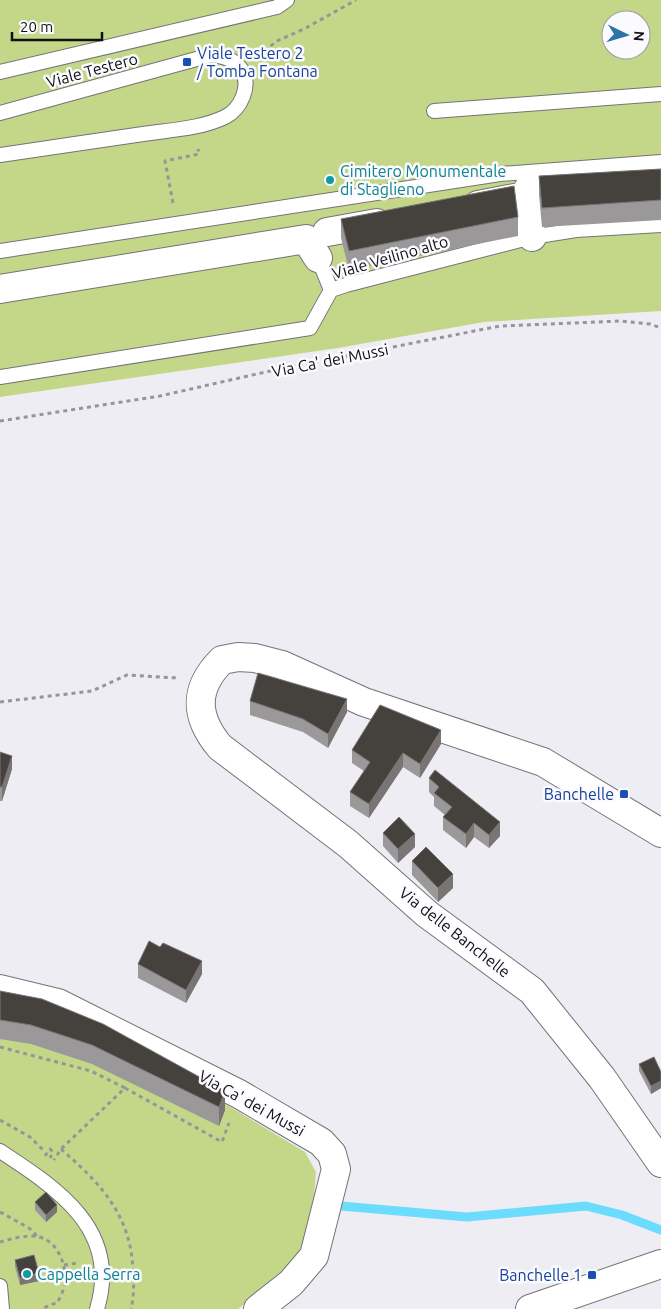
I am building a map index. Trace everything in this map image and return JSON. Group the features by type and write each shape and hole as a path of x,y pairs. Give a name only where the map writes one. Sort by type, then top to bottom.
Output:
{"street":[{"path":"532,237 525,196 528,189 661,181"},
{"path":"450,210 525,196"},
{"path":"327,232 402,218"},
{"path":"0,289 306,239 318,258"},
{"name":"Via delle Banchelle","path":"661,833 543,762 364,702 282,665 255,658 238,657 222,660 206,680 200,697 201,713 207,731 220,747 348,844 427,914 532,991 602,1078 661,1164"},
{"name":"Via Ca' dei Mussi","path":"0,989 58,1003 239,1094 320,1142 332,1154 336,1169 314,1256 291,1283 258,1309"},
{"path":"530,1309 659,1267"}],"lane":[{"path":"0,72 277,7 287,0"},
{"name":"Viale Testero","path":"0,113 211,55 230,60 240,67 245,75"},
{"path":"0,155 197,126 226,117 242,99 245,75"},
{"path":"434,111 661,94"},
{"path":"0,251 500,174 661,162"},
{"name":"Viale Veilino alto","path":"0,377 310,328 331,290 532,237 576,230 661,225"},
{"path":"318,258 331,290"},
{"path":"0,1151 55,1189 74,1207 86,1222 96,1240 102,1261 100,1299 97,1309"},
{"path":"0,1286 2,1309"}],"path":[{"path":"245,75 258,55 269,45 356,0"},
{"path":"176,223 166,161 199,154 197,126"},
{"name":"Via Ca' dei Mussi","path":"0,421 160,396 270,371 500,326 620,321 650,324 661,328"},
{"path":"0,702 92,691 126,675 206,680"},
{"path":"0,1047 91,1071 222,1142 229,1123"},
{"path":"62,1149 125,1088"},
{"path":"0,1120 30,1137 47,1154"},
{"path":"0,1212 29,1228 38,1237 50,1242 64,1265 65,1286 58,1302 41,1309"},
{"path":"0,1242 38,1237"},
{"path":"64,1265 72,1264"}],"green space":[{"name":"Cimitero Monumentale di Staglieno","path":"0,0 661,0 661,311 484,322 338,348 0,397"},
{"path":"0,1002 104,1038 232,1108 305,1152 316,1172 312,1222 292,1267 238,1309 0,1309"}],"building":[{"path":"661,169 661,200 542,208 539,176"},
{"path":"514,186 518,217 349,251 341,219"},
{"path":"258,673 347,699 328,734 303,719 250,701"},
{"path":"380,705 441,730 420,764 403,753 369,804 350,792 370,762 352,750"},
{"path":"0,752 12,756 2,787 0,787"},
{"path":"435,770 500,822 489,835 474,823 466,834 443,817 452,807 434,793 439,787 429,778"},
{"path":"399,817 415,834 398,849 383,833"},
{"path":"426,847 453,874 438,888 412,861"},
{"path":"149,941 160,947 163,943 202,961 186,990 138,964"},
{"path":"0,991 42,999 103,1024 225,1091 219,1107 92,1045 31,1025 0,1020"},
{"path":"654,1057 661,1072 661,1081 651,1086 639,1064"},
{"path":"46,1192 57,1205 46,1215 35,1202"},
{"path":"34,1255 39,1273 20,1278 15,1260"}],"waterway":[{"path":"341,1206 467,1217 586,1206 622,1215 661,1230"}],"place":[{"name":"Viale Testero 2 / Tomba Fontana","path":"187,62"},
{"name":"Cimitero Monumentale di Staglieno","path":"330,180"},
{"name":"Banchelle","path":"624,794"},
{"name":"Cappella Serra","path":"27,1274"},
{"name":"Banchelle 1","path":"592,1275"}]}
